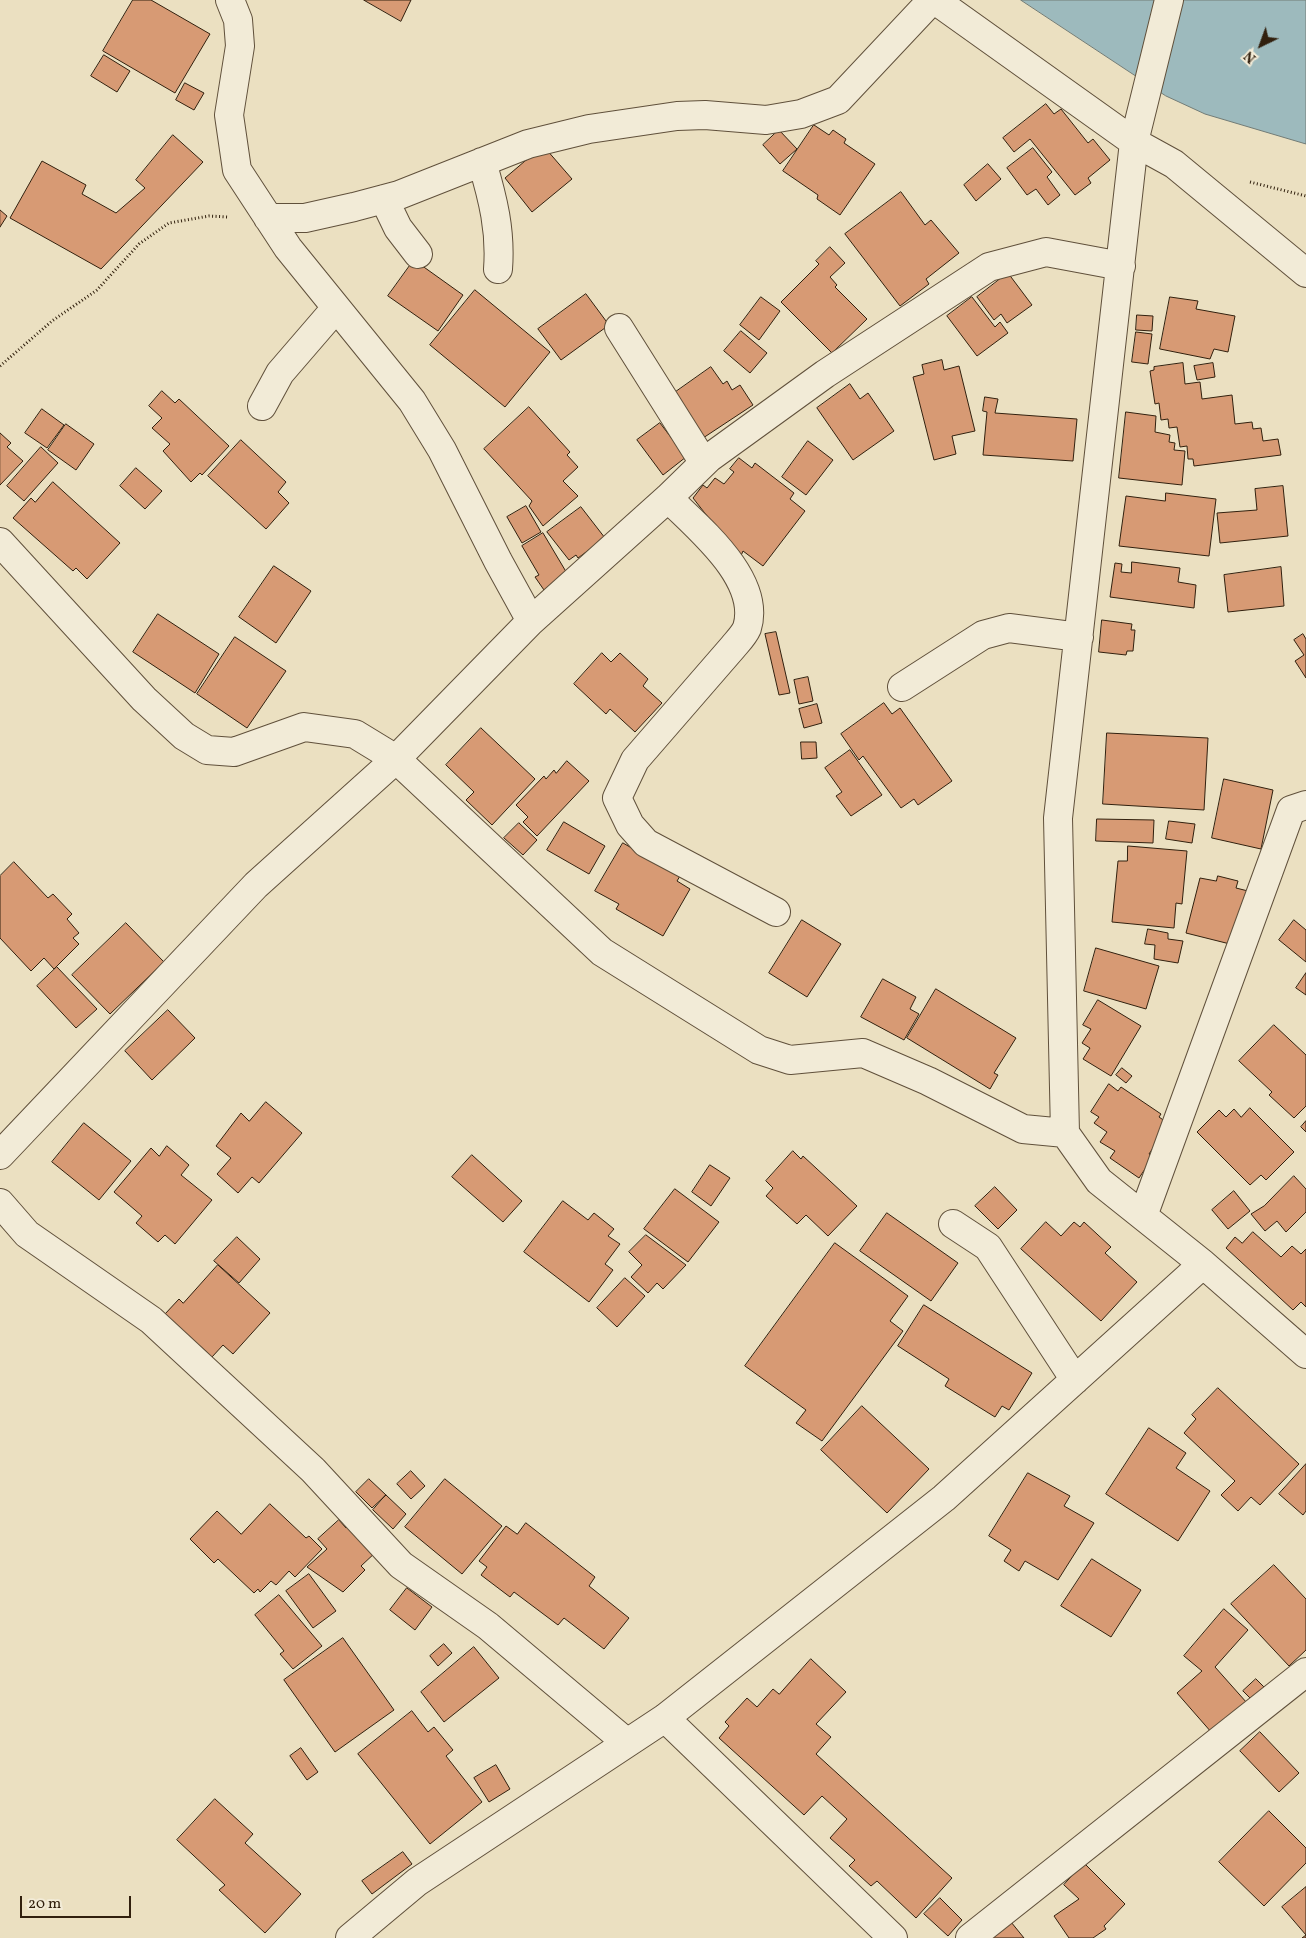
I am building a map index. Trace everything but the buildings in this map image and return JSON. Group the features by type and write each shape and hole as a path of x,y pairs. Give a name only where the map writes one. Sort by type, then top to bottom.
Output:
{"street":[{"path":"230,0 238,20 240,46 229,115 238,170 268,218 336,308 412,401 442,450 498,561 531,621"},
{"path":"268,218 305,218 384,199 528,144 589,129 676,116 705,115 766,120 801,114 838,100 934,0 1136,134 1306,273"},
{"path":"1169,0 1136,134 1058,818 1064,1133 1098,1180 1203,1264 1306,1354"},
{"path":"482,162 497,212 500,245 498,269"},
{"path":"384,199 398,228 418,254"},
{"path":"0,1155 256,885 396,759 531,621 668,498 704,463 825,374 989,266 1046,252 1121,266"},
{"path":"262,406 280,373 336,308"},
{"path":"619,328 704,463"},
{"path":"668,498 719,550 743,584 750,612 746,630 733,647 635,760 617,798 630,825 646,843 776,912"},
{"path":"0,542 144,699 184,736 207,750 234,752 304,727 355,734 396,759 602,952 759,1050 790,1060 863,1053 928,1081 1023,1129 1064,1133"},
{"path":"902,686 983,635 1000,630 1009,628 1079,637"},
{"path":"1143,1216 1291,810 1306,806"},
{"path":"0,1203 27,1234 151,1320 313,1470 401,1565 488,1626 626,1742"},
{"path":"953,1224 988,1247 1075,1380"},
{"path":"350,1938 418,1882 626,1742 665,1718 944,1498 1203,1264"},
{"path":"970,1938 1306,1672"},
{"path":"665,1718 892,1938"}],"path":[{"path":"0,366 52,321 97,290 139,244 169,224 209,216 268,218"}],"water":[{"path":"1021,0 1306,0 1306,144 1205,114 1166,96"}]}
